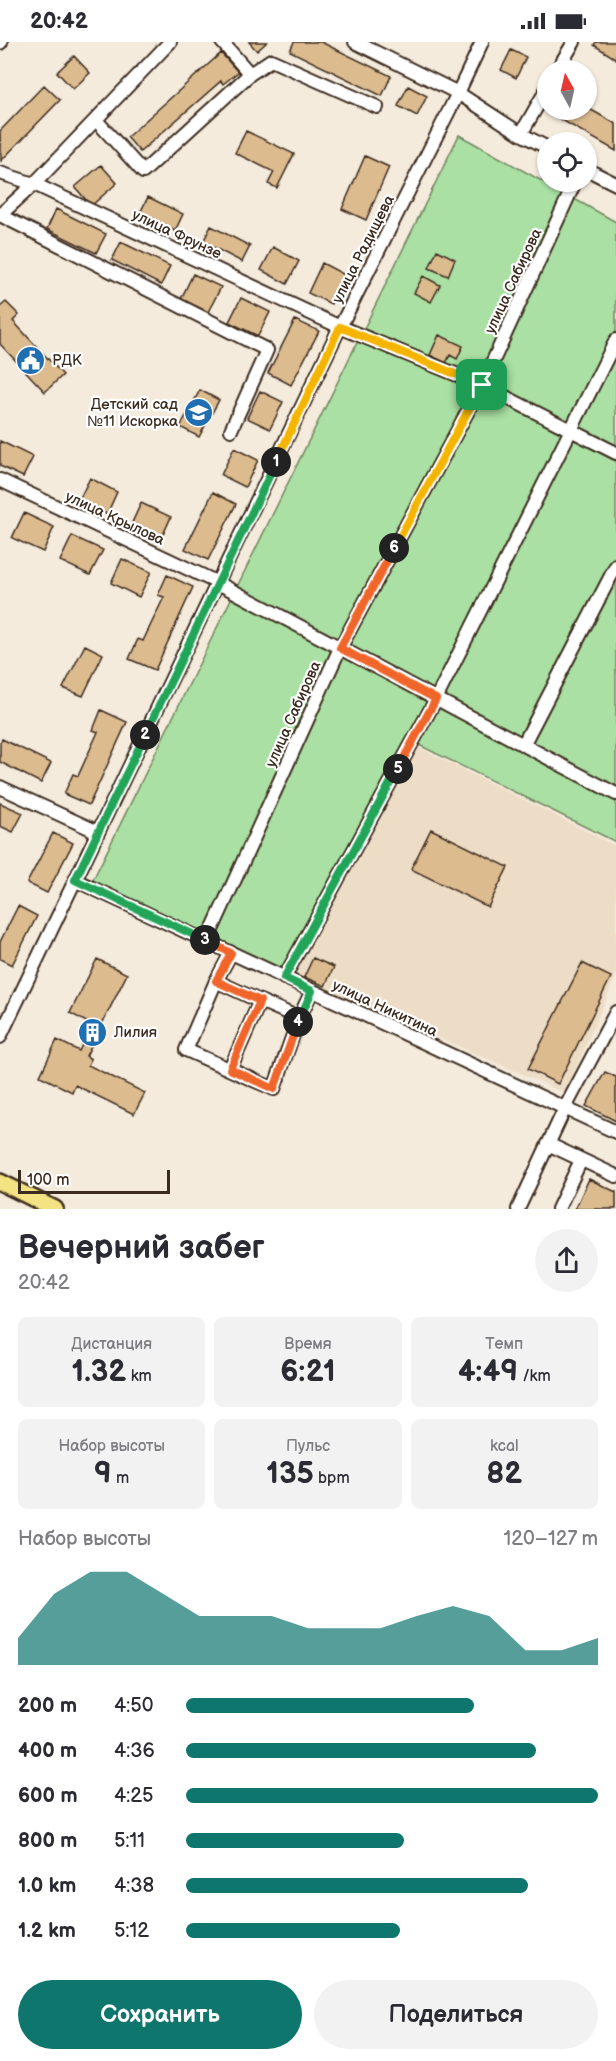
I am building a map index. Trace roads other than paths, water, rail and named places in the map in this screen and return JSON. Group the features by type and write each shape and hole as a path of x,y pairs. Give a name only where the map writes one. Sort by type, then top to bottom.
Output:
{"main road":[{"path":"0,1182 55,1209"}],"street":[{"path":"170,42 34,184 0,215 267,350 231,430"},
{"path":"222,42 250,75"},
{"path":"355,42 458,93 537,142"},
{"name":"улица Радищева","path":"0,1037 340,327 482,42"},
{"path":"563,60 574,42"},
{"path":"96,120 143,172 250,75 271,60 377,107"},
{"path":"521,134 537,106"},
{"name":"улица Фрунзе","path":"0,173 34,184 340,327 482,385 616,453"},
{"path":"597,174 616,184"},
{"name":"улица Сабирова","path":"207,941 340,648 482,385 570,192"},
{"path":"284,978 436,699 616,340"},
{"name":"улица Крылова","path":"0,480 218,583 616,794"},
{"path":"523,745 616,566"},
{"path":"0,787 98,832"},
{"name":"улица Никитина","path":"75,880 616,1132"},
{"path":"231,953 216,981 186,1050 274,1089 299,1018 312,991"},
{"path":"216,981 299,1018"},
{"path":"230,1069 260,1001"},
{"path":"518,1209 565,1108 616,1012"},
{"path":"548,1144 616,1176"},
{"path":"558,1209 581,1160"}],"place":[{"name":"РДК","path":"31,360"},
{"name":"Детский сад №11 Искорка","path":"199,413"},
{"name":"Лилия","path":"93,1032"}]}
